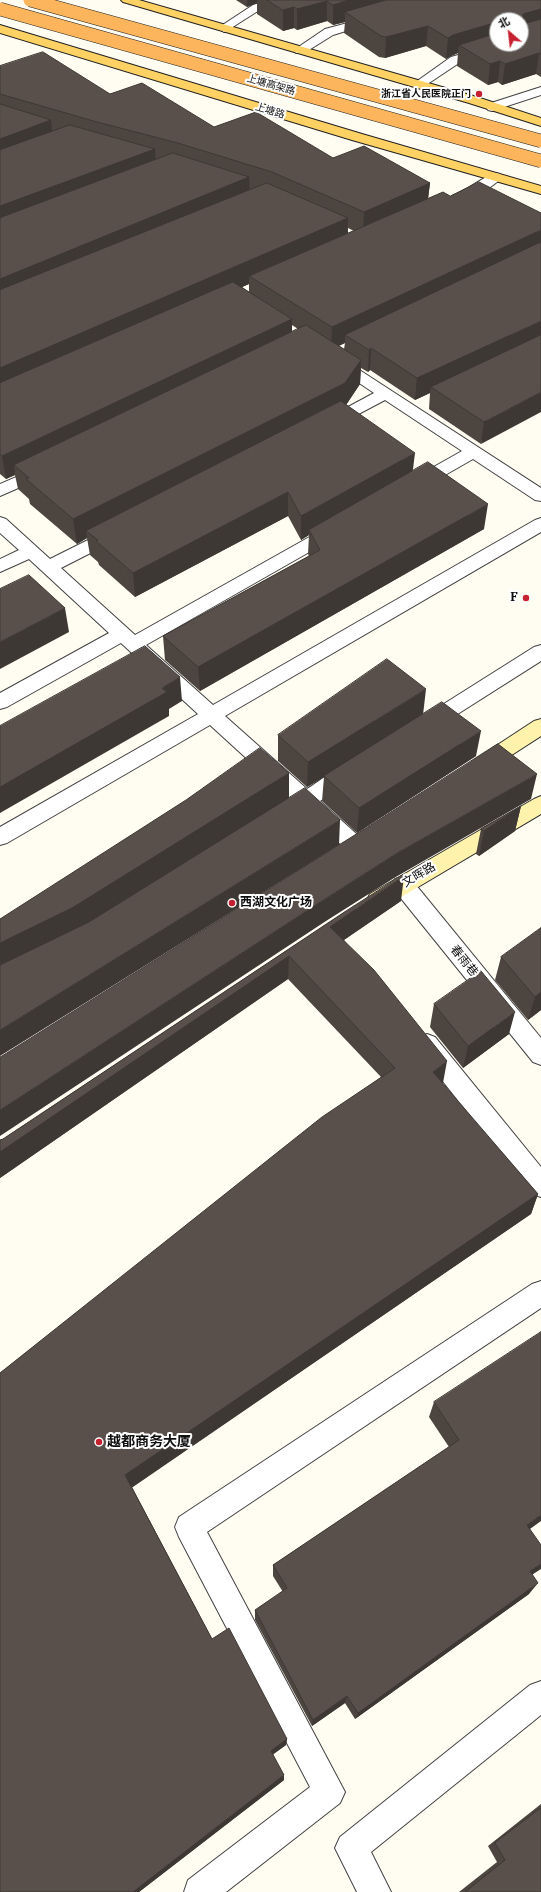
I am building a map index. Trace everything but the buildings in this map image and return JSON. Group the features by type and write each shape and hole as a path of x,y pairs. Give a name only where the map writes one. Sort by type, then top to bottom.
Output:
{"highway":[{"name":"上塘高架路","path":"30,0 541,141"},
{"name":"上塘高架路","path":"0,9 541,161"}],"main road":[{"path":"127,0 419,84 541,122"},
{"name":"上塘路","path":"0,29 357,137 541,190"},
{"path":"462,778 541,726"},
{"name":"文晖路","path":"360,912 541,804"},
{"path":"336,859 363,842"}],"street":[{"path":"224,28 257,7 282,0"},
{"path":"300,50 329,32 382,16"},
{"path":"419,84 455,60 489,50"},
{"path":"492,107 541,91"},
{"path":"443,206 472,193 495,177"},
{"path":"333,354 412,410 539,493"},
{"path":"316,430 387,393"},
{"path":"412,410 426,403"},
{"path":"398,494 474,451"},
{"path":"0,491 57,464"},
{"path":"0,702 128,639 349,522"},
{"path":"0,523 305,800 363,842"},
{"path":"0,837 541,524"},
{"path":"49,567 127,527"},
{"path":"0,566 31,551"},
{"path":"413,732 541,652"},
{"path":"272,821 366,762"},
{"name":"春雨巷","path":"403,885 538,1046"},
{"path":"412,1025 541,1186"},
{"path":"200,1892 329,1792 189,1527 541,1293"},
{"path":"375,1892 351,1848 541,1696"}],"place":[{"name":"浙江省人民医院正门","path":"479,94"},
{"name":"F","path":"526,598"},
{"name":"西湖文化广场","path":"232,903"},
{"name":"越都商务大厦","path":"99,1442"}]}
